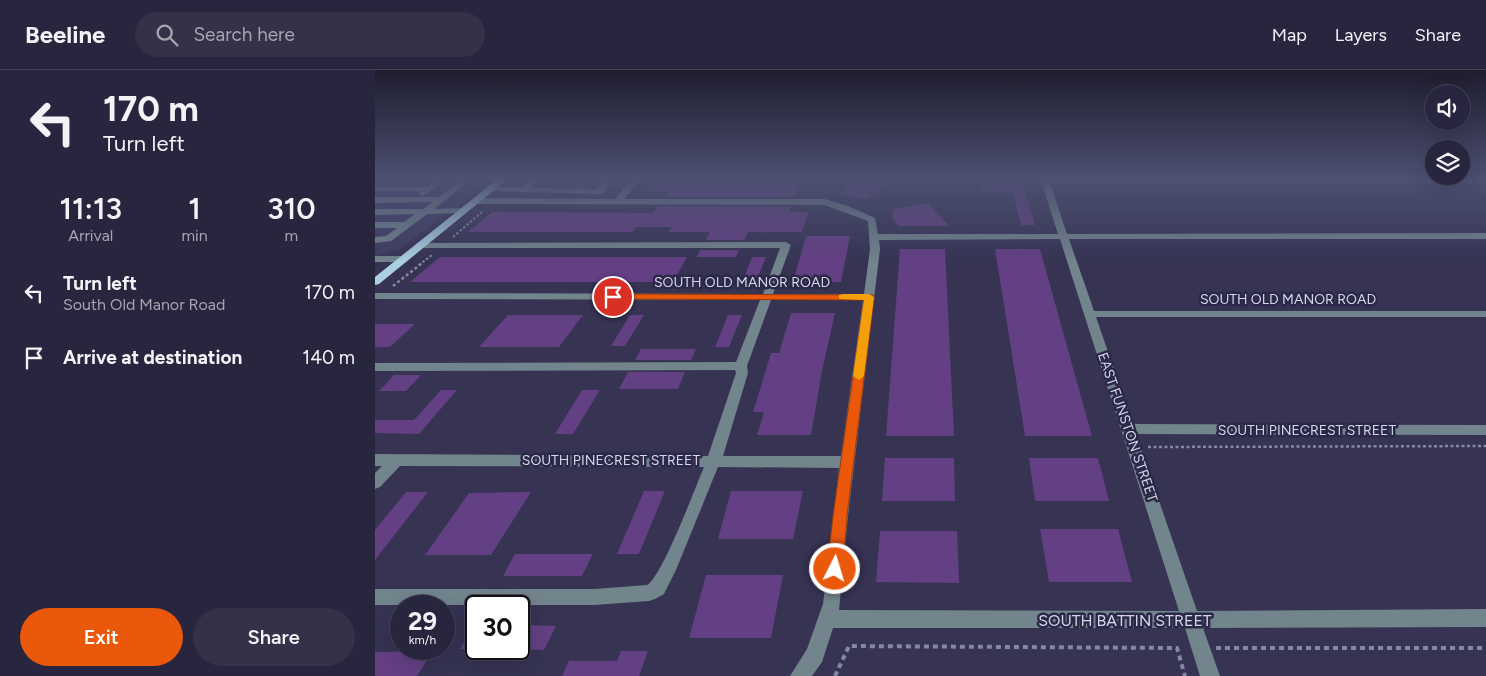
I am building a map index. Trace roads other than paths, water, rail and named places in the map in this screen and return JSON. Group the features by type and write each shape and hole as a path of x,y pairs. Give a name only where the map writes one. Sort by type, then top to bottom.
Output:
{"main road":[{"path":"375,282 469,206"}],"street":[{"path":"375,240 388,238 431,206"},
{"path":"800,676 815,655 832,604 840,516 875,249 872,220 839,206"},
{"name":"EAST FUNSTON STREET","path":"1053,206 1211,676"},
{"path":"375,212 463,211"},
{"path":"375,225 406,225"},
{"path":"874,237 1486,236"},
{"path":"375,597 594,597 649,593 658,588 670,565 713,460 742,373 741,366 786,245 420,245"},
{"path":"375,259 403,259"},
{"name":"SOUTH OLD MANOR ROAD","path":"375,296 869,297"},
{"name":"SOUTH OLD MANOR ROAD","path":"1089,314 1486,314"},
{"path":"375,367 741,366"},
{"name":"SOUTH PINECREST STREET","path":"1129,429 1486,430"},
{"name":"SOUTH PINECREST STREET","path":"375,460 847,462"},
{"path":"375,483 395,460"},
{"name":"SOUTH BATTIN STREET","path":"827,619 1486,618"}]}
